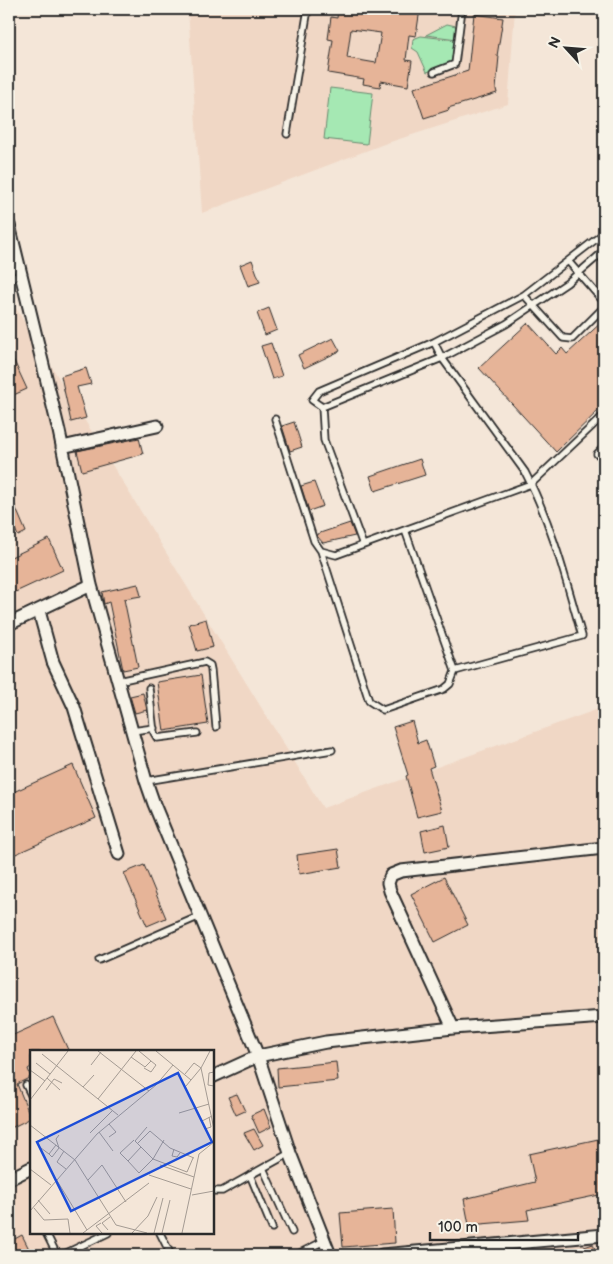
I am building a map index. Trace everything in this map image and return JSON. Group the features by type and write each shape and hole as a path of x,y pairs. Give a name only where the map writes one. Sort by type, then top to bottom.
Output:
{"street":[{"path":"9,225 62,448 91,585 146,781 258,1056 290,1153 330,1255"},
{"path":"62,448 157,426"},
{"path":"9,624 91,585"},
{"path":"39,611 53,662 74,707 119,854"},
{"path":"453,1028 390,891 388,883 391,875 401,871 604,848"},
{"path":"214,1076 258,1056 326,1042 453,1028 604,1017"},
{"path":"9,1179 30,1168"},
{"path":"382,1255 604,1235"}],"lane":[{"path":"287,134 308,9"},
{"path":"434,72 455,64 462,9"},
{"path":"322,407 312,400 319,391 434,342 524,295 604,233"},
{"path":"322,407 442,358 506,324 579,273 604,251"},
{"path":"524,295 563,338 572,339 603,308 603,301 568,261"},
{"path":"9,280 21,274"},
{"path":"434,342 442,358 525,472 556,545 582,636 455,671"},
{"path":"322,407 324,440 363,545"},
{"path":"322,552 336,555 531,484 604,415"},
{"path":"275,419 314,541 322,552 369,702 383,710 444,689 450,684 455,671 405,530"},
{"path":"598,454 604,447"},
{"path":"118,681 205,662 210,665 212,670 216,727"},
{"path":"149,688 155,736 159,738 197,733"},
{"path":"132,731 154,728"},
{"path":"146,781 332,750"},
{"path":"99,960 200,916"},
{"path":"26,1085 30,1093"},
{"path":"214,1191 222,1190 290,1153"},
{"path":"263,1168 292,1232"},
{"path":"250,1175 272,1228"},
{"path":"46,1234 57,1255"},
{"path":"62,1255 106,1234"},
{"path":"160,1234 171,1255"},
{"path":"296,1255 324,1241"}],"shaded area":[{"path":"188,9 515,9 508,104 384,144 202,213"},
{"path":"9,297 323,808 604,707 604,1255 9,1255"}],"green space":[{"path":"447,24 456,26 457,39 426,35"},
{"path":"421,36 456,40 452,63 427,72 418,52 412,48 413,39"},
{"path":"330,88 373,93 367,144 324,139"}],"building":[{"path":"338,9 420,9 416,36 409,35 406,60 412,61 408,86 381,81 380,87 363,84 364,79 328,73 333,40 328,39 331,17 337,18","holes":["351,29 381,33 376,63 347,58"]},
{"path":"474,14 503,18 497,56 499,56 497,93 448,108 449,110 424,118 414,88 468,71"},
{"path":"252,260 260,282 248,286 240,265"},
{"path":"269,308 277,330 265,335 257,313"},
{"path":"604,320 604,405 556,452 479,368 528,323 556,354 562,348 567,354"},
{"path":"333,338 340,351 304,368 298,355"},
{"path":"271,343 282,376 272,379 261,346"},
{"path":"9,350 27,389 9,397"},
{"path":"86,368 91,384 77,387 86,418 71,422 61,376"},
{"path":"294,422 302,447 290,451 282,426"},
{"path":"139,438 143,454 82,471 77,451"},
{"path":"420,459 425,475 375,491 370,476"},
{"path":"314,482 323,506 309,511 301,486"},
{"path":"9,492 26,532 18,536 9,515"},
{"path":"350,523 355,536 323,543 317,536 317,534"},
{"path":"49,539 63,570 9,595 9,558"},
{"path":"138,584 141,596 124,599 138,667 123,670 109,602 104,604 102,592"},
{"path":"206,619 213,647 197,651 189,624"},
{"path":"201,675 208,724 164,731 157,682"},
{"path":"143,693 147,710 135,713 130,696"},
{"path":"412,721 418,743 426,740 434,766 429,768 442,811 417,817 406,776 408,775 393,727"},
{"path":"73,765 96,818 9,857 9,794"},
{"path":"445,825 449,847 425,852 421,831"},
{"path":"338,849 341,867 299,874 297,855"},
{"path":"144,865 166,918 147,926 124,873"},
{"path":"444,877 468,925 435,942 411,894"},
{"path":"53,1017 68,1050 30,1050 30,1068 28,1069 30,1078 17,1084 30,1118 9,1129 9,1037"},
{"path":"336,1062 338,1081 278,1087 277,1068"},
{"path":"237,1094 245,1111 236,1115 228,1097"},
{"path":"264,1109 271,1127 259,1133 251,1115"},
{"path":"254,1129 263,1145 254,1150 244,1133"},
{"path":"603,1138 604,1194 527,1210 529,1220 469,1225 464,1199 535,1182 529,1154"},
{"path":"393,1209 395,1243 343,1247 340,1213"},
{"path":"22,1235 32,1255 9,1255 9,1242"},
{"path":"593,1244 597,1255 564,1254"}]}
